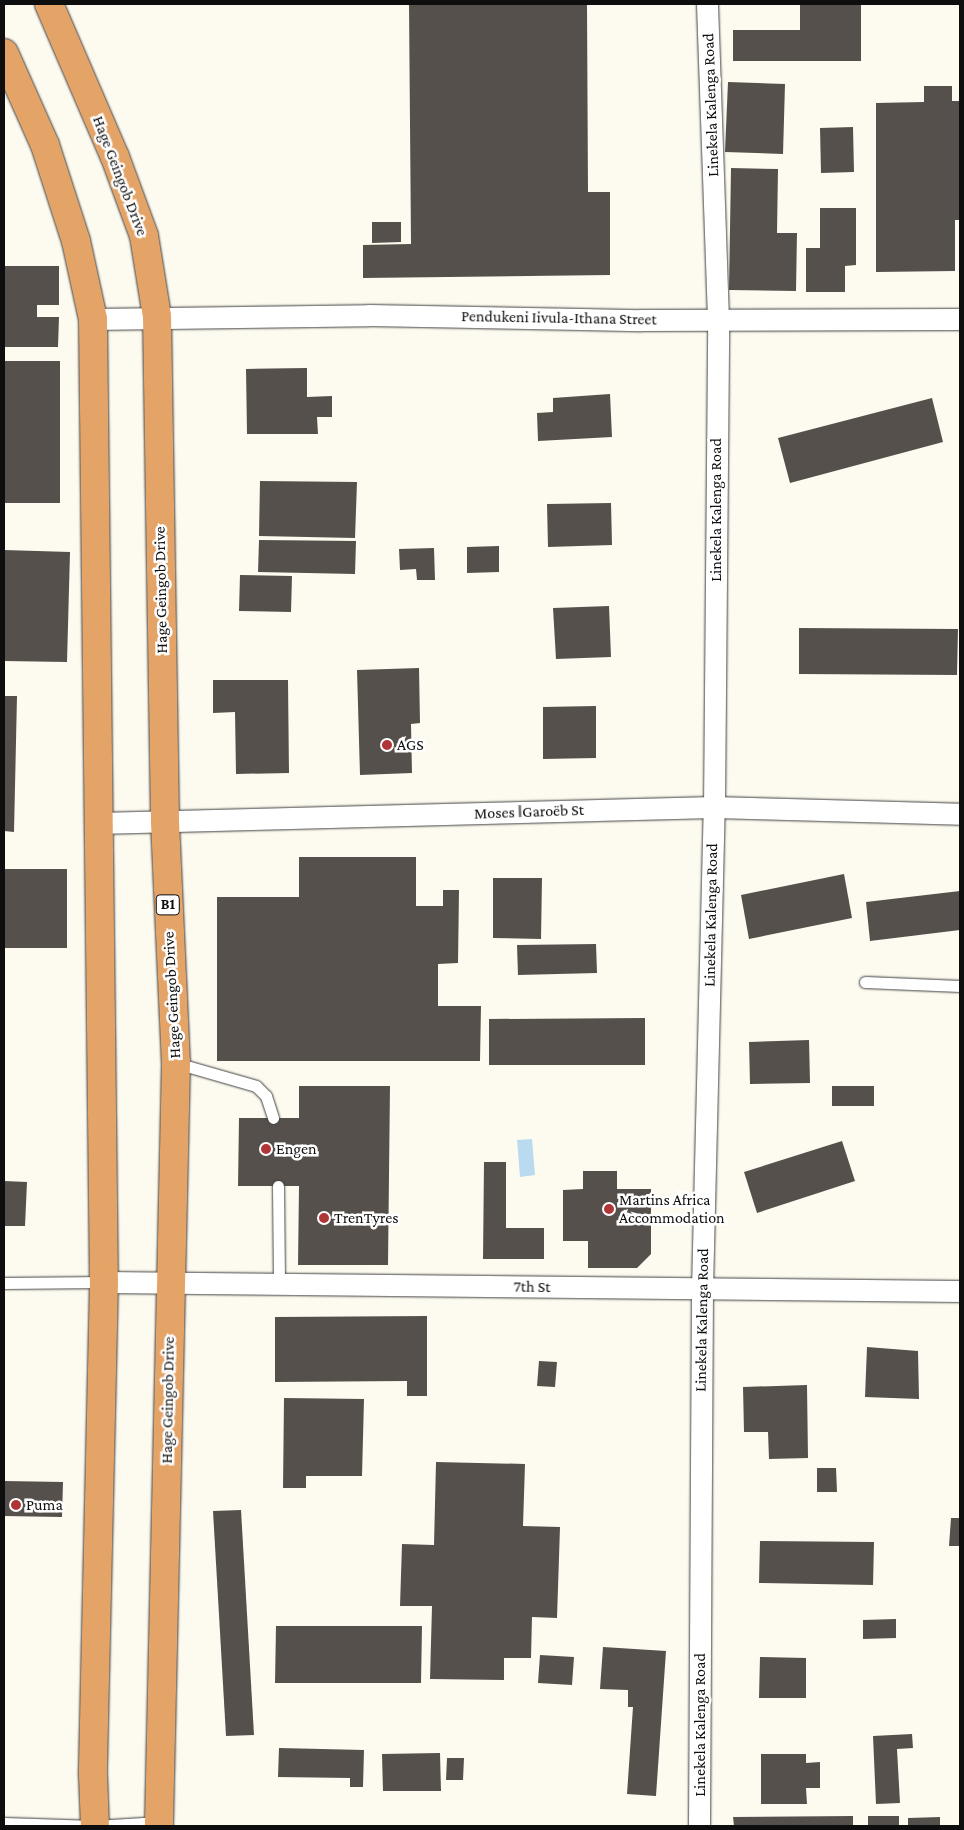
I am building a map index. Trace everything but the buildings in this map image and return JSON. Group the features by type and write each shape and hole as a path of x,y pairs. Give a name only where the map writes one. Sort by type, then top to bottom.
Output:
{"highway":[{"name":"Hage Geingob Drive","path":"49,4 115,157 144,236 157,316 165,822 176,1062 159,1824"},
{"path":"4,53 45,145 76,241 93,319 104,1282 93,1775 95,1826"}],"street":[{"name":"Linekela Kalenga Road","path":"700,1826 702,1290 714,808 718,319 707,4"},
{"name":"Pendukeni Iivula-Ithana Street","path":"93,319 157,316 960,319"},
{"name":"Moses ǁGaroëb St","path":"98,823 714,808 960,814"},
{"name":"7th St","path":"104,1282 702,1290 960,1291"}],"lane":[{"path":"864,982 960,986"},
{"path":"176,1062 256,1086 266,1096 273,1118"},
{"path":"278,1186 279,1284"},
{"path":"4,1283 104,1282"},
{"path":"4,1823 95,1826 159,1824"}],"water":[{"path":"532,1139 535,1175 520,1177 517,1140"}],"place":[{"name":"AGS","path":"387,745"},
{"name":"Engen","path":"266,1149"},
{"name":"Martins Africa Accommodation","path":"609,1209"},
{"name":"TrenTyres","path":"324,1218"},
{"name":"Puma","path":"16,1505"}]}
